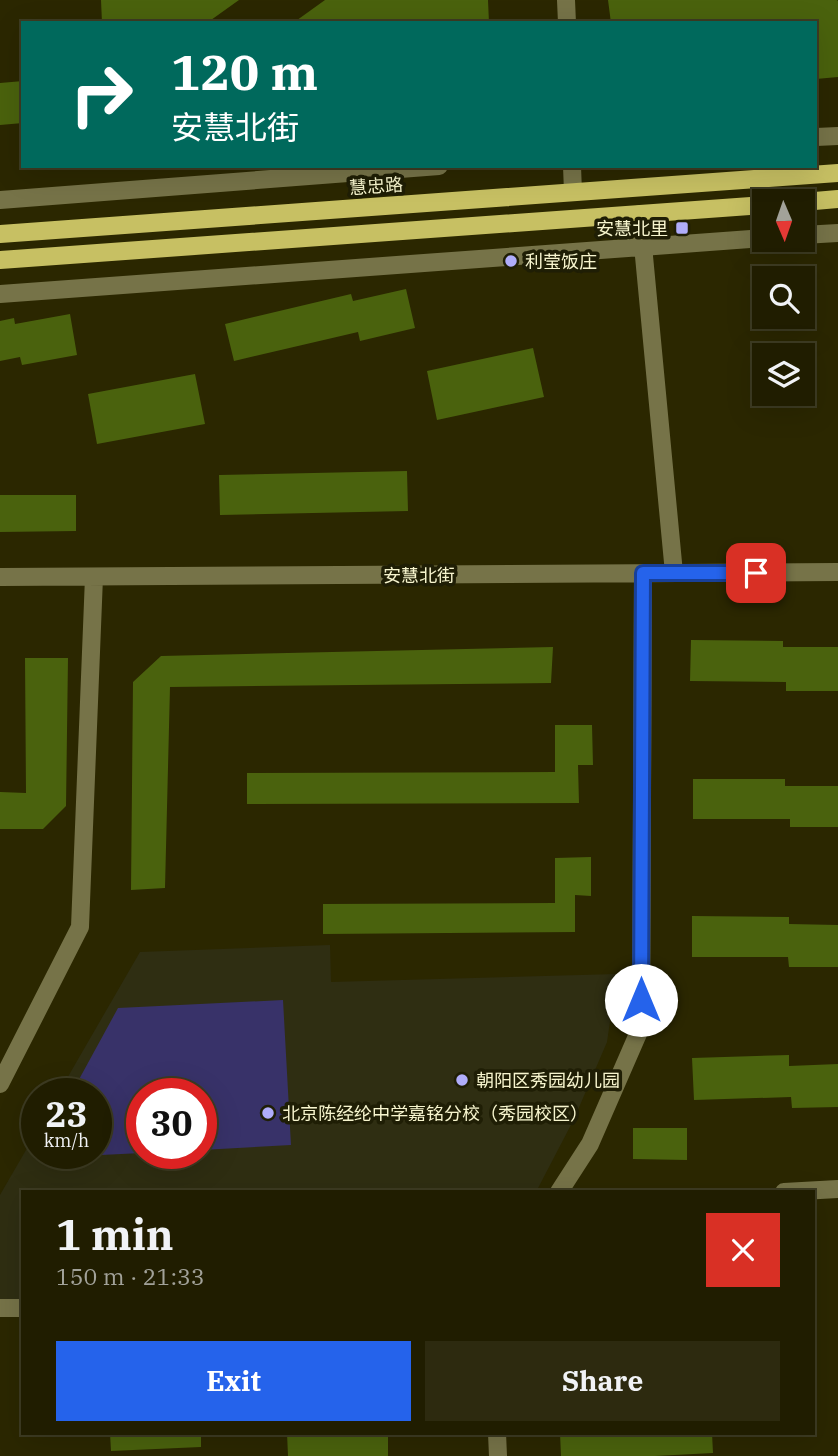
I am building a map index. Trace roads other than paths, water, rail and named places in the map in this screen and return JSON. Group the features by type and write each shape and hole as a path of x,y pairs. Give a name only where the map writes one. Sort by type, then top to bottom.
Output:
{"main road":[{"name":"慧忠路","path":"0,234 838,173"},
{"path":"816,201 838,199"},
{"path":"0,260 752,206"}],"street":[{"path":"566,0 567,21"},
{"path":"817,138 838,136"},
{"path":"0,200 413,168"},
{"path":"572,168 573,192"},
{"path":"640,214 674,573"},
{"path":"816,234 838,233"},
{"path":"0,294 752,239"},
{"name":"安慧北街","path":"0,577 838,572"},
{"path":"560,1190 590,1144 641,1027 643,573"},
{"path":"0,1084 80,927 94,577"},
{"path":"815,1190 838,1189"},
{"path":"0,1308 21,1308"},
{"path":"497,1435 498,1456"}],"place":[{"name":"安慧北里","path":"682,228"},
{"name":"利莹饭庄","path":"511,261"},
{"name":"朝阳区秀园幼儿园","path":"462,1080"},
{"name":"北京陈经纶中学嘉铭分校（秀园校区）","path":"268,1113"}]}
